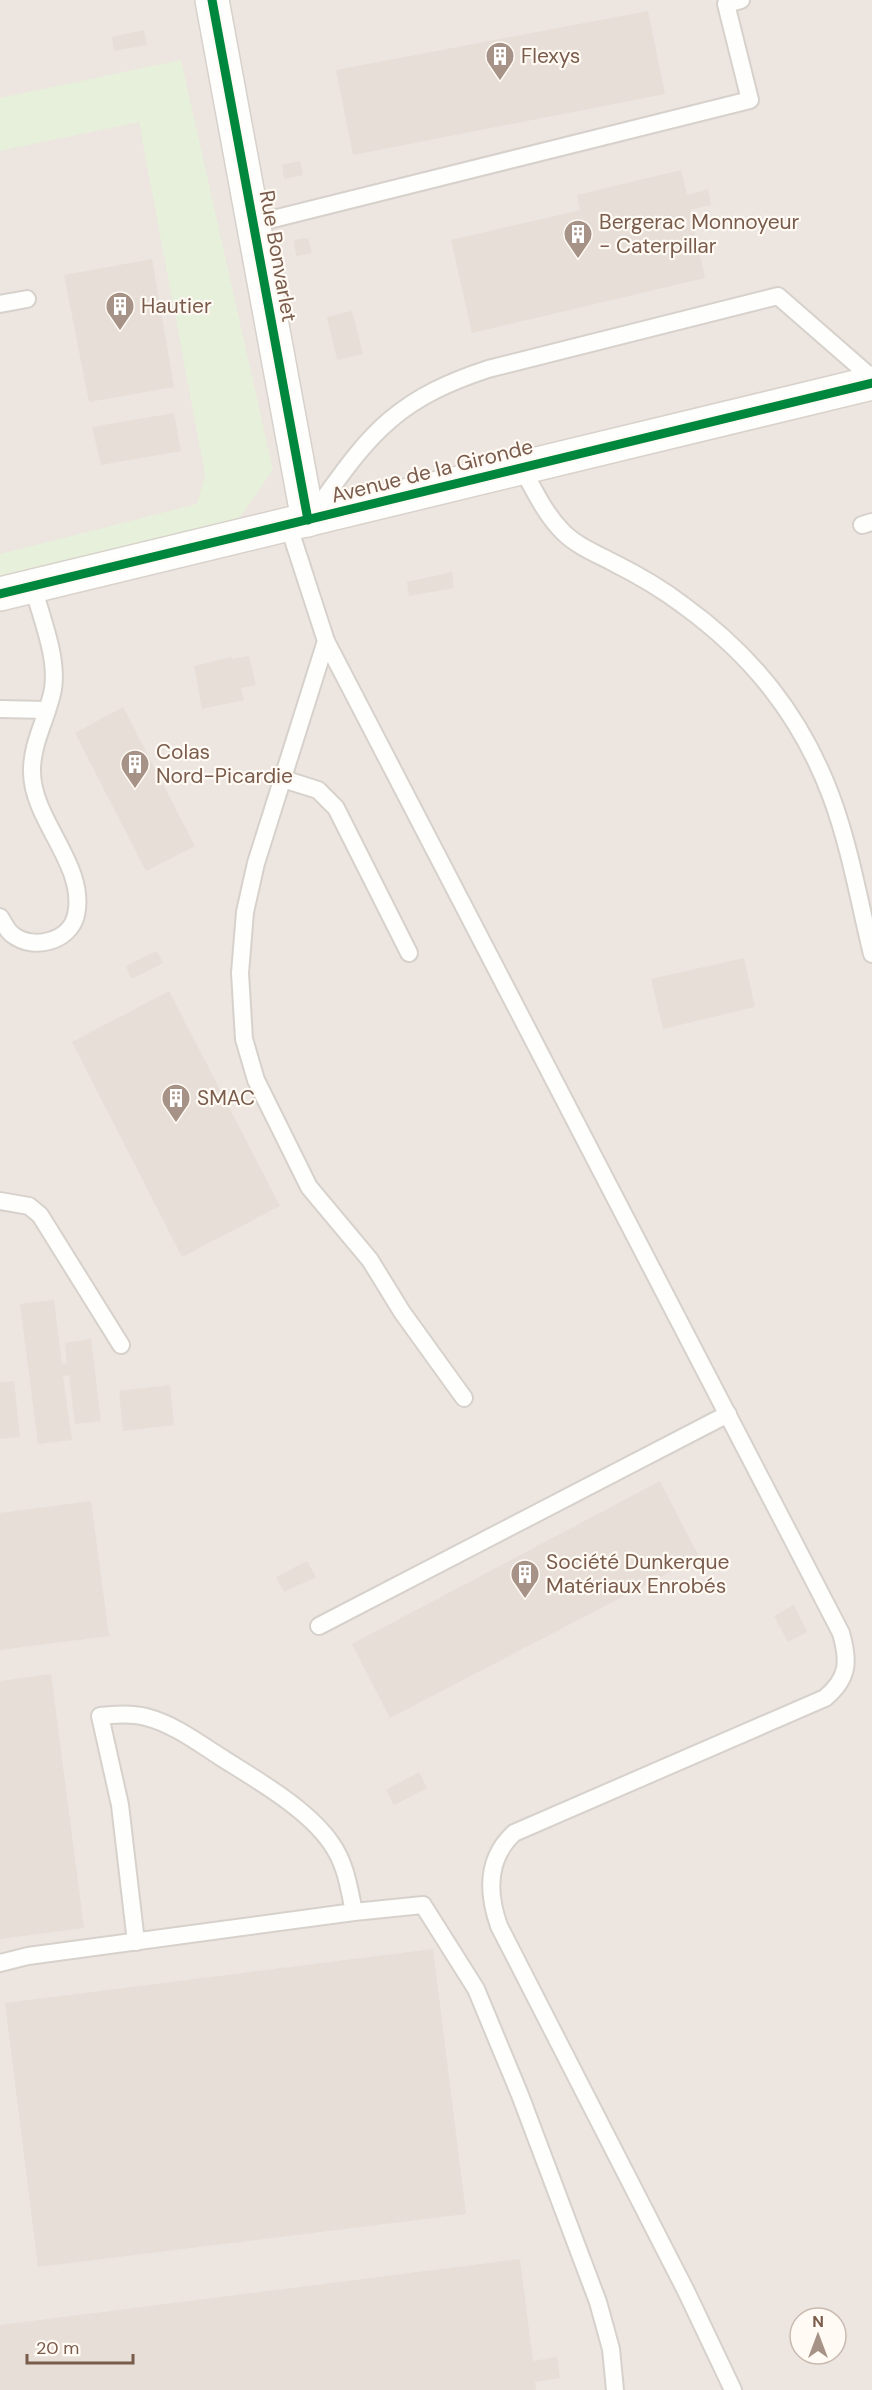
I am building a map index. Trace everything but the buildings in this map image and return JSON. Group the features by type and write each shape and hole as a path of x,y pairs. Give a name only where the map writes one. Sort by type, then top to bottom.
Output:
{"street":[{"name":"Rue Bonvarlet","path":"212,0 254,224 298,522"},
{"name":"Avenue de la Gironde","path":"0,594 872,383"}],"lane":[{"path":"254,224 750,100 726,4 741,0"},
{"path":"733,2390 686,2291 499,1926 491,1896 493,1869 496,1856 503,1844 514,1833 825,1698 837,1688 844,1677 845,1646 841,1633 728,1414 326,641 298,522 388,421 429,392 467,376 500,366 778,296 872,378"},
{"path":"0,304 27,298"},
{"path":"522,468 540,502 565,534 654,585 706,622 754,666 774,691 808,747 831,796 848,854 872,954"},
{"path":"0,917 13,935 21,940 35,942 50,941 63,936 72,926 76,914 75,885 39,804 32,776 34,748 52,691 54,668 33,586"},
{"path":"326,641 256,863 242,933 240,999 244,1039 256,1080 309,1187 370,1260 402,1312 464,1398"},
{"path":"0,709 47,710"},
{"path":"283,779 318,790 336,808 409,952"},
{"path":"0,1201 29,1206 40,1215 121,1345"},
{"path":"319,1626 728,1414"},
{"path":"136,1942 120,1805 100,1716 130,1714 147,1717 182,1732 284,1798 319,1829 340,1857 347,1875 354,1912"},
{"path":"0,1962 28,1956 354,1912 423,1905 476,1989 520,2096 595,2294 611,2349 615,2390"}],"shaded area":[{"path":"0,0 872,0 872,2390 0,2390"}],"green space":[{"path":"181,60 273,470 238,520 0,576 0,554 197,504 205,475 139,122 0,151 0,98"}],"cycle path":[{"path":"212,0 308,520"},
{"path":"0,594 872,383"}],"place":[{"name":"Flexys","path":"500,82"},
{"name":"Bergerac Monnoyeur - Caterpillar","path":"578,260"},
{"name":"Hautier","path":"120,332"},
{"name":"Colas Nord-Picardie","path":"135,790"},
{"name":"SMAC","path":"176,1124"},
{"name":"Société Dunkerque Matériaux Enrobés","path":"525,1600"}]}
